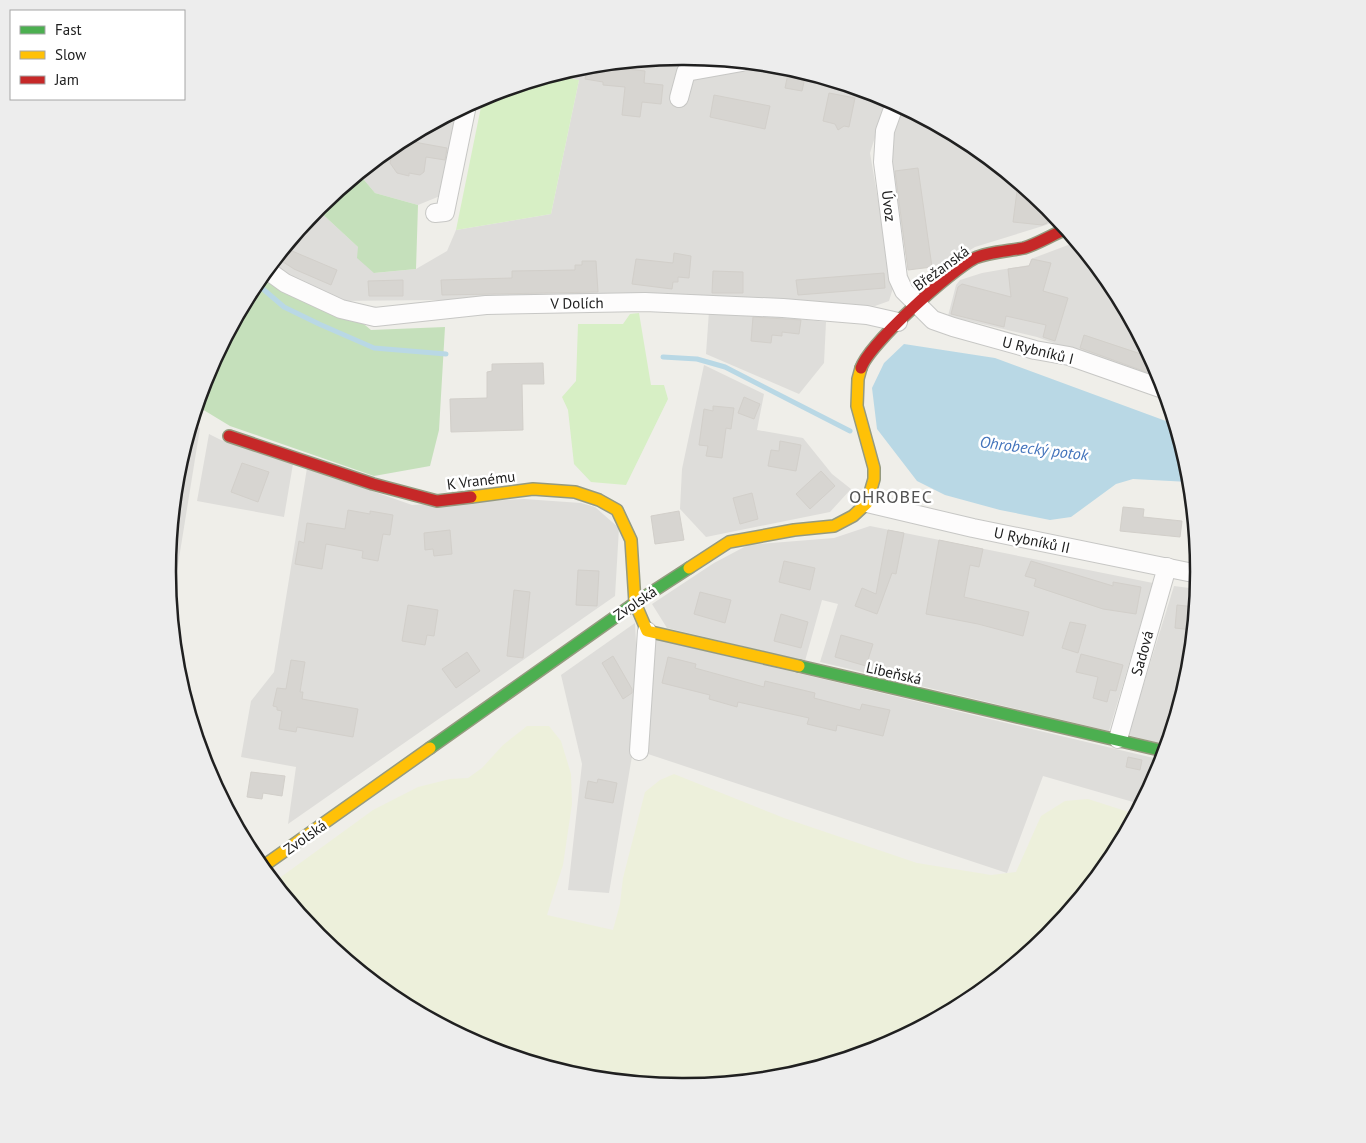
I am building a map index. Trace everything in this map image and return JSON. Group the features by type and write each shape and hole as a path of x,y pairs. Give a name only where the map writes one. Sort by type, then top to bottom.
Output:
{"street":[{"path":"679,98 686,72 718,66"},
{"name":"Úvoz","path":"893,111 885,131 883,162 898,278 904,290 917,304"},
{"path":"435,213 445,212 465,114"},
{"name":"Břežanská","path":"898,322 951,275 976,258 1026,247 1059,232"},
{"name":"V Dolích","path":"273,274 285,283 341,309 375,318 486,305 646,302 783,308 867,315 898,322"},
{"name":"U Rybníků I","path":"917,304 933,320 953,327 1035,350 1069,356 1154,386"},
{"path":"867,503 874,479 874,468 857,406 858,379 864,359 898,322"},
{"name":"K Vranému","path":"229,436 373,484 437,501 533,489 575,492 599,500 618,510 631,540 635,603"},
{"name":"U Rybníků II","path":"867,503 973,528 1190,572"},
{"name":"Zvolská","path":"269,862 635,603 729,542 794,530 834,526 853,516 867,503"},
{"name":"Sadová","path":"1118,739 1167,567"},
{"path":"635,603 647,631"},
{"name":"Zvolská","path":"639,751 647,631"},
{"name":"Libeňská","path":"647,631 1157,749"}],"shaded area":[{"path":"650,66 716,66 749,69 814,82 884,107 870,153 893,288 889,301 875,306 731,297 336,301 277,269 323,215 358,247 375,273 416,269 447,251 456,230 551,214 579,80 569,78 617,69"},
{"path":"901,114 907,117 964,150 1017,191 1050,223 975,247 947,264 908,270 889,148"},
{"path":"454,120 440,196 418,205 375,193 364,179 402,150"},
{"path":"1069,244 1085,263 1122,318 1151,379 1037,337 948,316 956,285 960,280 982,273 1029,265 1031,259"},
{"path":"709,311 826,322 824,363 799,394 706,354"},
{"path":"704,365 764,394 757,430 803,438 832,474 851,489 830,512 706,537 680,509 682,469"},
{"path":"198,427 200,428 176,576 181,505 186,473"},
{"path":"209,434 221,440 293,464 284,517 197,501"},
{"path":"307,468 412,505 524,499 581,503 595,507 619,528 615,596 288,824 296,767 241,757 251,701 274,672"},
{"path":"870,526 1153,583 1109,731 820,662 838,604 822,600 805,661 667,628 652,604 714,563 748,545 834,538"},
{"path":"1174,586 1189,588 1180,670 1159,743 1128,735"},
{"path":"635,623 639,701 632,756 609,893 568,890 582,764 561,675"},
{"path":"655,639 1154,758 1134,802 1043,776 1007,873 648,754"}],"green space":[{"path":"569,78 579,80 551,214 456,230 481,108 552,82"},
{"path":"364,179 375,193 418,205 416,269 374,273 357,258 358,247 323,215"},
{"path":"277,269 336,301 371,330 445,327 439,430 430,466 374,476 230,426 203,409 215,378 244,318"},
{"path":"639,313 651,385 664,385 668,399 626,485 591,482 574,464 568,410 562,397 576,381 578,324 623,324 630,314"},
{"path":"527,726 549,726 561,741 571,774 572,804 563,865 547,915 613,930 620,904 623,878 645,792 660,780 674,774 784,818 917,863 991,875 1016,872 1041,816 1065,801 1088,799 1129,812 1085,880 1041,930 1017,952 964,993 907,1026 846,1051 814,1061 749,1074 683,1078 617,1074 552,1061 520,1051 459,1026 430,1010 402,993 349,952 325,930 280,878 373,810 418,787 450,779 468,778 482,768 503,745"}],"water":[{"path":"904,344 995,358 1167,421 1181,482 1133,479 1116,484 1071,517 1050,520 1000,510 945,495 917,481 877,429 872,388 884,363"}],"building":[{"path":"617,69 645,71 644,83 663,85 661,104 642,102 640,117 622,115 625,87 603,85 603,82 585,79 586,75"},
{"path":"787,76 804,80 802,91 785,88"},
{"path":"829,93 855,98 849,127 844,126 838,130 835,124 823,121"},
{"path":"714,95 770,106 765,129 710,117"},
{"path":"415,142 447,148 445,160 426,157 424,172 420,175 409,173 409,176 397,173 390,163 391,158"},
{"path":"918,168 932,267 908,270 895,171"},
{"path":"1017,191 1047,220 1047,223 1042,225 1013,222"},
{"path":"291,251 337,270 331,285 294,269 282,261"},
{"path":"674,253 691,256 689,278 678,277 678,282 673,282 672,289 632,284 636,259 673,263"},
{"path":"1032,259 1051,263 1043,291 1068,298 1055,341 1043,337 1046,325 1006,316 1004,327 951,314 958,287 962,284 1011,297 1008,269 1029,266"},
{"path":"582,261 596,261 598,292 442,295 441,280 512,278 512,271 575,270 575,265 582,265"},
{"path":"713,271 743,272 743,293 712,293"},
{"path":"884,273 885,288 798,295 796,280"},
{"path":"403,280 403,296 369,296 368,281"},
{"path":"753,317 801,320 799,334 782,332 782,336 772,335 771,343 751,341"},
{"path":"1084,335 1140,354 1149,373 1080,348"},
{"path":"543,363 544,384 522,384 523,430 451,432 450,399 487,398 487,372 492,371 492,364"},
{"path":"744,397 760,404 754,419 738,413"},
{"path":"713,406 734,408 731,429 726,428 722,458 706,456 708,446 699,445 704,409 713,411"},
{"path":"780,441 801,445 796,471 768,466 771,450 779,451"},
{"path":"242,463 269,472 258,502 231,492"},
{"path":"821,471 835,486 810,509 796,494"},
{"path":"752,493 758,519 740,524 733,498"},
{"path":"1123,507 1144,509 1143,517 1182,521 1180,537 1120,531"},
{"path":"348,510 370,514 370,511 393,515 390,535 383,534 378,561 362,558 363,551 326,544 322,569 295,564 299,541 304,543 307,523 345,529"},
{"path":"679,511 684,540 655,544 651,516"},
{"path":"450,530 452,554 434,556 433,549 425,550 424,533"},
{"path":"888,530 904,533 896,574 892,573 877,614 855,606 862,588 876,594"},
{"path":"939,540 983,549 979,567 970,565 964,597 1029,612 1023,636 978,624 926,614"},
{"path":"784,561 815,568 810,590 779,582"},
{"path":"1031,561 1113,586 1113,582 1141,587 1136,614 1103,609 1034,586 1036,579 1025,576"},
{"path":"578,570 599,571 597,606 576,605"},
{"path":"514,590 530,592 523,658 507,656"},
{"path":"700,592 731,600 725,623 694,614"},
{"path":"408,605 438,610 434,636 427,635 425,645 402,641"},
{"path":"1177,605 1188,606 1186,629 1175,628"},
{"path":"781,614 808,622 801,648 774,641"},
{"path":"1070,622 1086,625 1078,653 1062,648"},
{"path":"841,635 873,644 866,666 835,657"},
{"path":"467,652 480,671 456,688 442,669"},
{"path":"1081,654 1123,665 1116,691 1110,690 1107,702 1093,698 1098,677 1076,672"},
{"path":"613,656 632,689 632,693 623,699 602,663"},
{"path":"668,657 696,664 695,668 764,687 765,681 815,693 814,698 860,710 862,704 890,710 883,736 837,725 836,731 807,724 809,718 738,702 737,707 709,699 710,695 662,683"},
{"path":"291,660 305,662 300,692 303,692 302,699 358,709 353,737 297,727 296,732 279,729 282,711 277,710 277,707 273,706 277,688 286,689"},
{"path":"1128,757 1142,760 1140,770 1126,767"},
{"path":"251,772 285,776 282,796 263,793 262,799 247,797"},
{"path":"598,779 617,783 613,803 585,798 588,781 597,783"}],"waterway":[{"name":"Ohrobecký potok","path":"263,289 284,307 374,348 446,354"},
{"name":"Ohrobecký potok","path":"663,357 697,359 725,367 850,431"}],"traffic: fast":[{"path":"430,748 635,603 689,568"},
{"path":"799,666 1157,749"}],"traffic: slow":[{"path":"689,568 729,542 794,530 834,526 853,516 867,503 874,479 874,468 857,406 858,379 861,368"},
{"path":"471,497 533,489 575,492 599,500 617,510 631,540 635,603 647,631 799,666"},
{"path":"269,862 430,748"}],"traffic: jam":[{"path":"861,368 867,357 894,326 930,292 964,265 980,256 1024,248 1059,232"},
{"path":"229,436 373,484 437,501 471,497"}],"district":[{"name":"OHROBEC","path":"891,496"}]}
